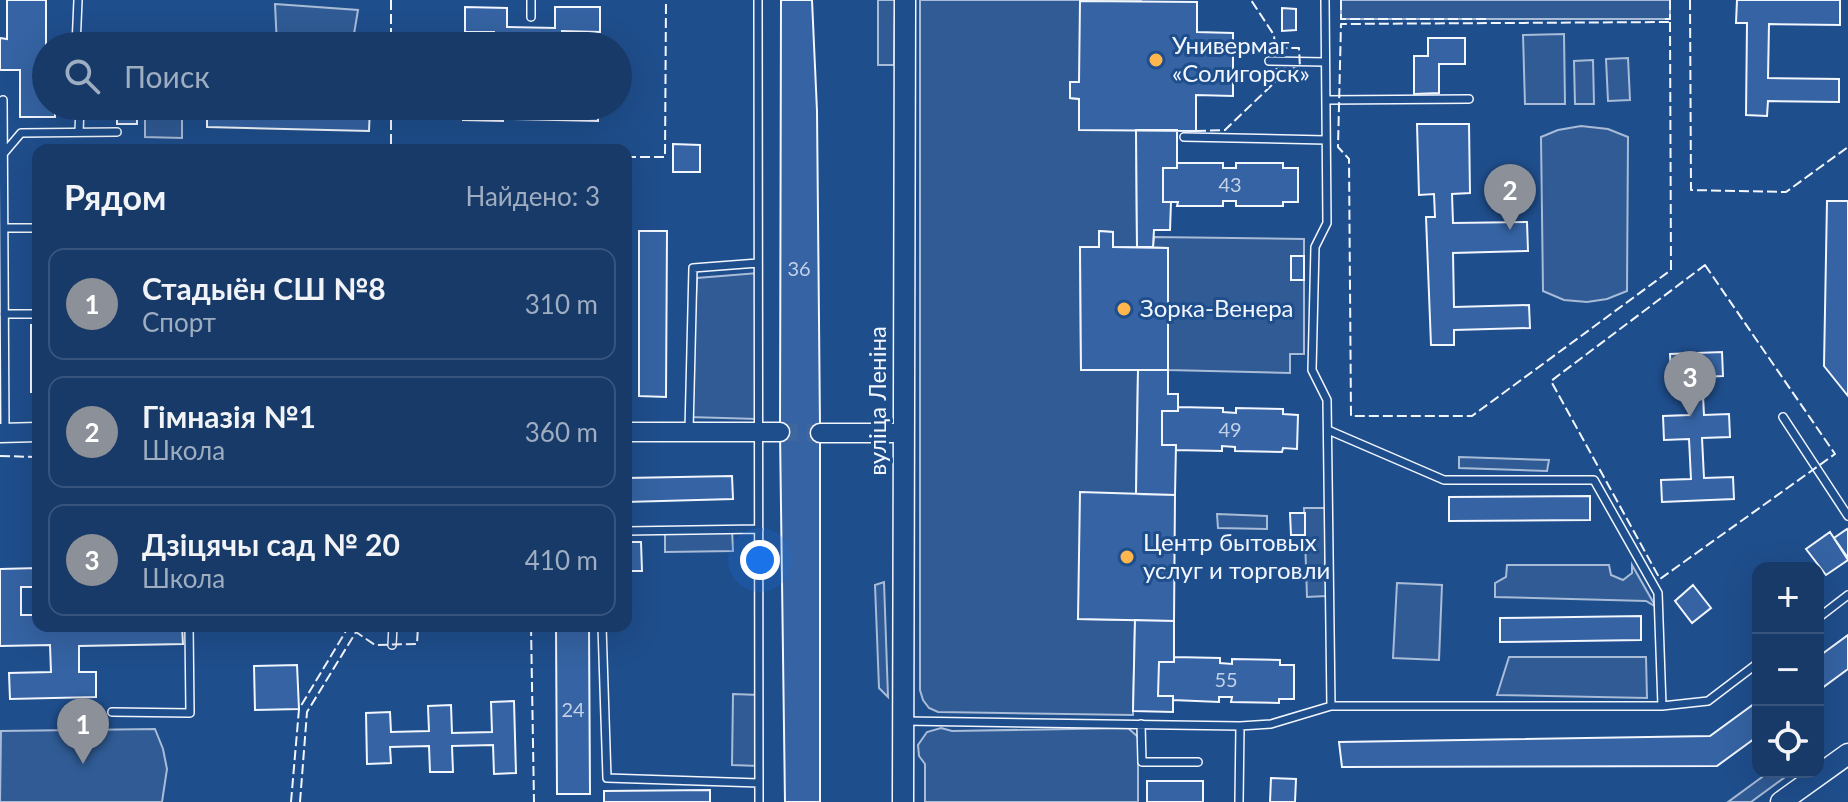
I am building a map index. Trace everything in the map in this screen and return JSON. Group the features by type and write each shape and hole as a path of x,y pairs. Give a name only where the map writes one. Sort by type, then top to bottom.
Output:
{"main road":[{"name":"вуліца Леніна","path":"903,802 905,0"},
{"path":"1781,802 1848,754"}],"street":[{"path":"3,432 32,432"},
{"path":"632,432 780,432"},
{"path":"820,433 904,433"}],"lane":[{"path":"77,32 78,0"},
{"path":"531,0 531,17"},
{"path":"758,0 759,802"},
{"path":"1325,0 1327,223 1315,247 1312,370 1327,400 1331,706"},
{"path":"1269,61 1325,62"},
{"path":"1326,100 1469,99"},
{"path":"3,100 3,432"},
{"path":"79,120 79,132"},
{"path":"2,154 21,133 117,132"},
{"path":"1184,137 1326,140"},
{"path":"4,228 32,228"},
{"path":"689,432 693,268 758,263"},
{"path":"4,314 32,314"},
{"path":"1783,417 1848,516"},
{"path":"1328,430 1444,480 1594,480 1658,593 1662,706"},
{"path":"632,531 759,529"},
{"path":"1824,613 1848,595"},
{"path":"112,712 190,713 189,632"},
{"path":"392,645 393,632"},
{"path":"602,632 607,778 759,783"},
{"path":"903,721 1240,726 1271,724 1331,706 1662,706 1708,701 1752,668"},
{"path":"1141,724 1142,762 1198,762"},
{"path":"1239,802 1240,726"}],"shaded area":[{"path":"878,0 895,0 894,65 878,65"},
{"path":"920,0 1141,0 1079,82 1070,82 1070,98 1079,99 1079,129 1136,130 1137,247 1113,247 1113,232 1100,231 1099,247 1080,248 1081,370 1138,370 1136,494 1078,619 1135,620 1133,715 938,712 929,708 920,690"},
{"path":"1341,0 1670,0 1670,19 1341,19"},
{"path":"275,4 358,10 354,32 276,32"},
{"path":"1564,34 1565,104 1525,104 1523,35"},
{"path":"1628,58 1630,100 1608,101 1606,59"},
{"path":"1593,60 1594,104 1575,104 1574,61"},
{"path":"145,120 182,120 182,138 145,137"},
{"path":"1581,126 1608,129 1628,137 1627,291 1607,299 1587,302 1564,300 1543,291 1541,137"},
{"path":"1154,237 1304,239 1304,256 1291,256 1291,279 1304,280 1304,354 1290,354 1290,373 1168,370 1168,248 1153,247"},
{"path":"758,273 758,419 689,417 697,278"},
{"path":"1459,457 1549,460 1547,471 1459,468"},
{"path":"1304,508 1325,508 1326,596 1307,597"},
{"path":"1217,514 1267,516 1267,529 1218,528"},
{"path":"732,529 733,551 665,552 665,531"},
{"path":"1507,565 1609,565 1611,575 1623,580 1632,573 1632,565 1656,607 1646,601 1495,597 1495,583 1506,577"},
{"path":"884,582 888,697 879,688 875,585"},
{"path":"1397,583 1442,585 1439,660 1393,658"},
{"path":"1509,657 1646,657 1647,698 1497,695"},
{"path":"733,694 759,695 759,766 732,765"},
{"path":"941,728 952,731 1128,728 1138,737 1138,802 925,802 925,764 919,756 918,745 927,732"},
{"path":"155,729 167,769 162,802 0,802 1,731"},
{"path":"1761,778 1784,778 1751,802 1728,802"}],"building":[{"path":"7,0 46,0 46,32 32,32 32,117 20,117 20,70 0,70 0,38 7,39"},
{"path":"781,0 812,0 817,111 820,802 785,802 780,432"},
{"path":"1737,0 1840,0 1840,25 1769,24 1768,78 1839,79 1839,102 1768,101 1767,116 1746,115 1747,23 1736,23"},
{"name":"Универмаг «Солигорск»","path":"1080,1 1197,2 1197,32 1233,33 1233,96 1196,95 1196,131 1079,130 1079,99 1070,98 1070,82 1079,82"},
{"path":"465,7 507,8 507,27 555,28 555,7 600,7 600,32 465,32"},
{"path":"1282,8 1296,9 1296,30 1282,31"},
{"path":"1428,38 1465,38 1465,64 1439,64 1439,93 1414,94 1414,56 1428,56"},
{"path":"117,120 137,120 137,124 117,124"},
{"path":"207,120 369,120 369,131 207,127"},
{"path":"1417,124 1469,124 1470,193 1452,194 1453,223 1527,222 1528,251 1453,253 1454,307 1529,305 1530,328 1454,330 1454,345 1431,345 1426,217 1435,217 1434,194 1419,195"},
{"path":"1136,130 1177,130 1177,168 1163,168 1163,202 1171,202 1170,230 1154,230 1153,247 1137,247"},
{"path":"673,144 700,145 700,172 673,172"},
{"path":"1177,163 1223,163 1223,168 1236,168 1236,163 1283,163 1283,168 1298,168 1298,202 1283,202 1283,206 1236,206 1236,201 1223,201 1223,206 1177,206 1178,202 1163,202 1163,168 1177,168"},
{"path":"1827,201 1848,201 1848,396 1824,366"},
{"path":"639,231 667,231 666,397 639,396"},
{"name":"Зорка-Венера","path":"1099,231 1113,232 1113,247 1168,248 1168,370 1081,370 1080,247 1099,247"},
{"path":"1291,256 1304,256 1304,280 1291,280"},
{"path":"31,325 32,325 32,392"},
{"path":"1722,352 1723,376 1702,377 1704,415 1729,414 1730,437 1702,438 1704,478 1733,477 1734,499 1662,502 1661,480 1691,479 1689,439 1664,440 1663,416 1689,415 1687,377 1671,377 1670,354"},
{"path":"1138,370 1168,370 1168,394 1178,394 1178,411 1162,411 1162,445 1176,445 1175,495 1136,494"},
{"path":"1178,407 1223,408 1223,412 1236,413 1236,408 1283,409 1283,414 1298,415 1297,449 1283,448 1282,452 1235,451 1235,447 1222,446 1222,451 1176,450 1176,445 1162,445 1162,411 1178,411"},
{"path":"732,476 733,499 632,502 632,478"},
{"name":"Центр бытовых услуг и торговли","path":"1080,492 1175,495 1174,621 1078,619"},
{"path":"1590,496 1590,520 1449,521 1449,497"},
{"path":"1290,513 1305,513 1305,535 1291,535"},
{"path":"1848,531 1848,558 1834,538"},
{"path":"1830,532 1848,560 1826,575 1824,562 1816,562 1806,549"},
{"path":"632,542 641,542 642,571 632,571"},
{"path":"32,568 32,587 21,587 21,615 32,615 32,632 182,632 183,644 79,646 79,672 96,672 96,697 10,699 9,673 51,672 50,645 0,646 0,569"},
{"path":"1693,585 1711,608 1692,623 1675,601"},
{"path":"1641,616 1641,640 1500,642 1500,618"},
{"path":"1135,620 1174,621 1174,662 1159,662 1158,696 1173,696 1173,712 1133,711"},
{"path":"556,632 589,632 590,794 557,794"},
{"path":"1848,635 1848,669 1824,687 1824,653"},
{"path":"1174,657 1220,658 1220,663 1232,664 1232,659 1280,660 1280,665 1294,665 1294,699 1279,699 1279,703 1231,702 1232,697 1219,697 1219,702 1173,700 1173,696 1158,696 1159,662 1174,662"},
{"path":"297,665 299,709 255,710 254,666"},
{"path":"514,701 516,773 494,774 493,745 452,746 453,772 430,772 429,746 390,747 391,763 367,764 366,713 390,712 391,732 429,731 428,706 451,705 452,733 492,732 491,702"},
{"path":"1752,705 1752,740 1717,766 1342,767 1339,742 1710,736"},
{"path":"1271,778 1296,779 1295,802 1270,802"},
{"path":"1147,781 1203,781 1203,802 1147,802"},
{"path":"710,790 710,802 604,802 604,791"}],"tunnel":[{"path":"780,432 820,433"}],"fence":[{"path":"391,0 391,32"},
{"path":"632,157 665,157 666,0"},
{"path":"1196,131 1225,130 1275,82 1275,69 1300,68 1299,48 1275,48 1274,35 1251,0"},
{"path":"1341,0 1341,19 1489,19"},
{"path":"1665,19 1670,19 1670,0"},
{"path":"1690,0 1691,190 1786,192 1848,147"},
{"path":"1670,22 1671,270 1472,416 1351,416 1349,159 1338,147 1341,24 1670,22"},
{"path":"391,120 391,144"},
{"path":"1705,265 1835,454 1660,579 1551,381 1705,265"},
{"path":"0,456 32,457"},
{"path":"291,802 299,709 345,632"},
{"path":"300,802 307,712 356,632"},
{"path":"356,632 375,645 417,644 418,632"},
{"path":"531,632 534,802"}],"place":[{"name":"Универмаг «Солигорск»","path":"1156,60"},
{"name":"Гімназія №1","path":"1510,230"},
{"name":"Зорка-Венера","path":"1124,309"},
{"name":"Дзіцячы сад № 20","path":"1690,417"},
{"name":"Центр бытовых услуг и торговли","path":"1127,557"},
{"name":"Стадыён СШ №8","path":"83,764"}]}
